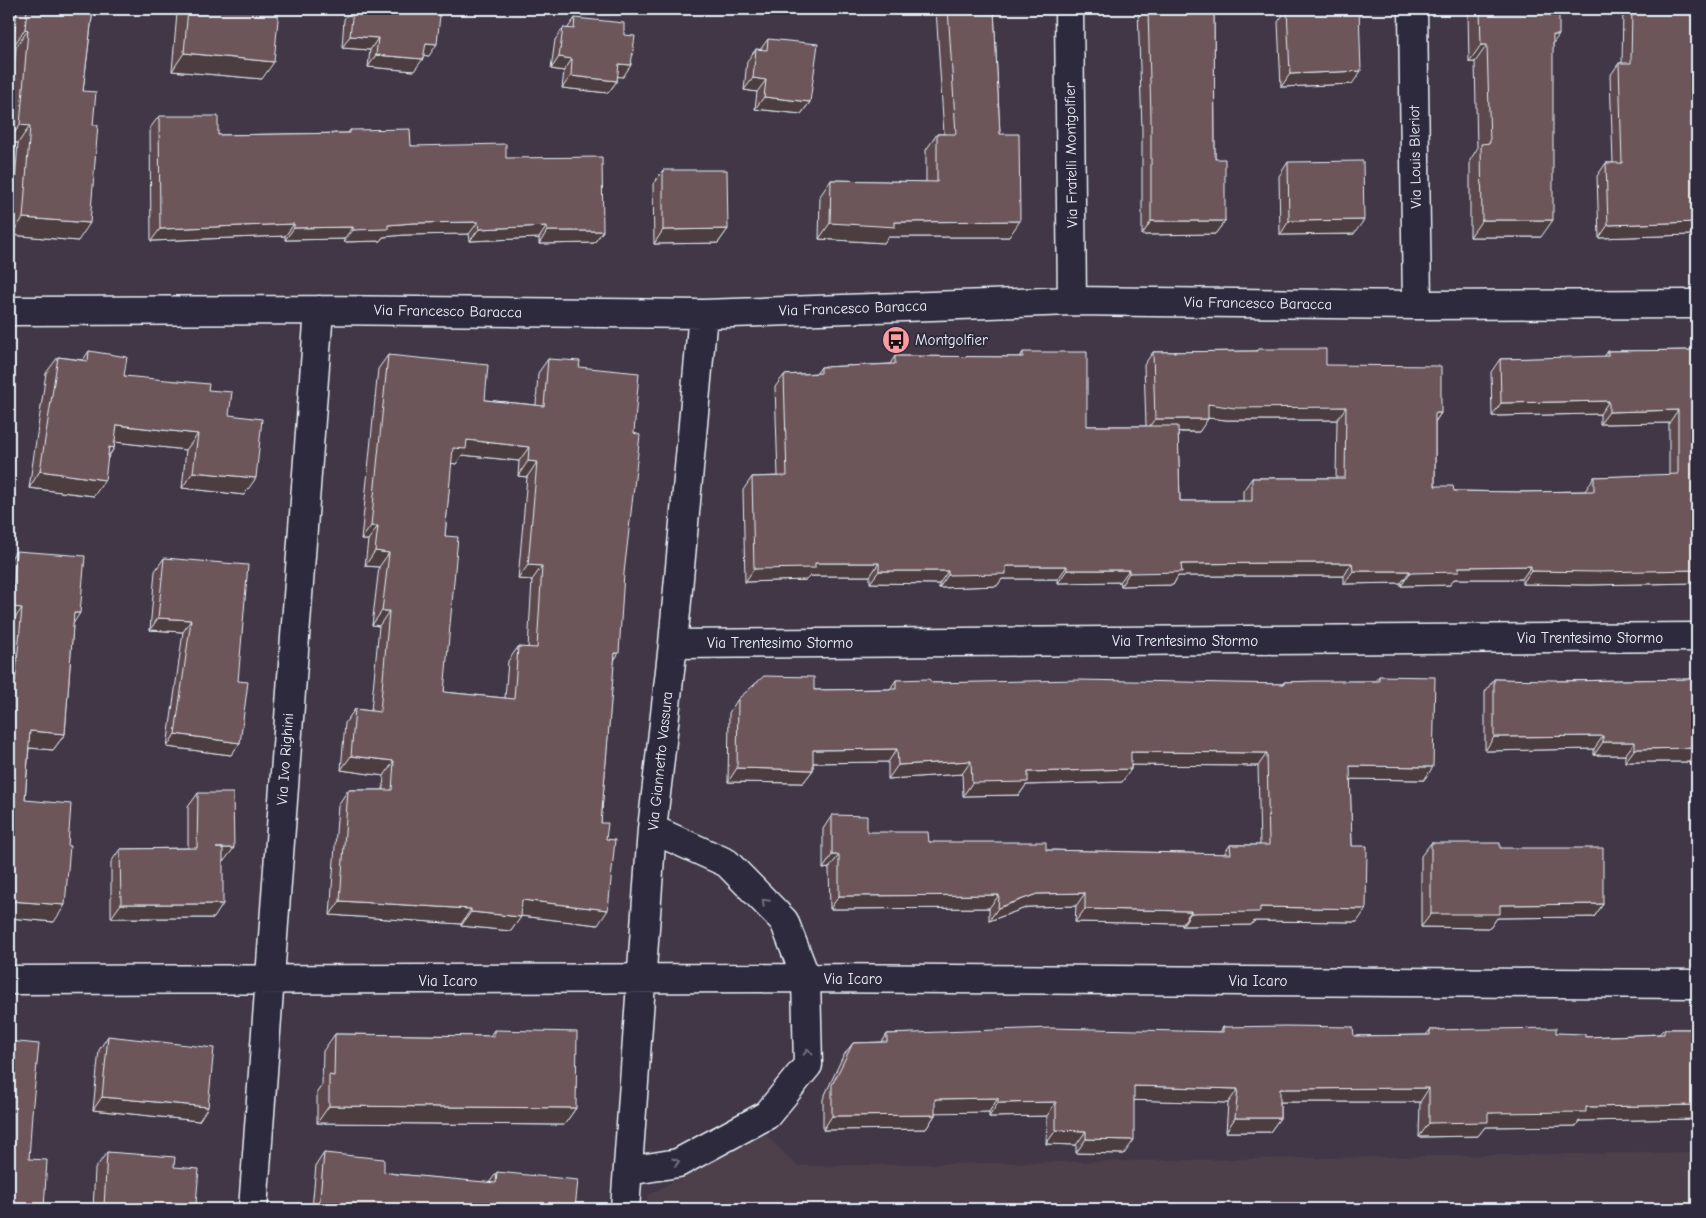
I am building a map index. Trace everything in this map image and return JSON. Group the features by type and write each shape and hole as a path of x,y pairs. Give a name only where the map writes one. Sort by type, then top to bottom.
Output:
{"street":[{"name":"Via Fratelli Montgolfier","path":"1069,9 1072,300"},
{"name":"Via Louis Bleriot","path":"1413,9 1417,305"},
{"name":"Via Francesco Baracca","path":"9,310 319,310 703,314 1072,300 1417,305 1697,304"},
{"name":"Via Ivo Righini","path":"253,1209 268,981 319,310"},
{"name":"Via Giannetto Vassura","path":"625,1209 652,829 673,644 703,314"},
{"name":"Via Trentesimo Stormo","path":"673,644 1697,637"},
{"path":"628,1171 678,1163 766,1115 808,1065 806,978 784,921 727,863 652,829"},
{"name":"Via Icaro","path":"9,980 268,981 806,978 1697,984"}],"shaded area":[{"path":"761,1130 797,1166 1697,1152 1697,1209 646,1209 648,1196"}],"building":[{"path":"27,9 93,9 83,91 96,92 93,125 98,125 90,223 23,218 30,126 20,125 28,30 25,29"},
{"path":"188,9 279,9 274,62 184,53"},
{"path":"353,9 430,9 429,14 440,15 437,44 426,43 423,59 376,55 378,38 350,36"},
{"path":"948,9 994,9 1000,134 1019,134 1020,221 895,222 895,227 830,223 831,180 937,182 937,134 956,134"},
{"path":"1148,9 1214,9 1215,159 1225,159 1225,221 1151,221"},
{"path":"1287,9 1359,9 1361,71 1290,74"},
{"path":"1480,9 1559,9 1559,35 1553,35 1553,220 1482,220 1481,144 1490,143 1487,45 1481,45"},
{"path":"1632,9 1697,9 1697,114 1695,114 1697,222 1608,225 1606,163 1622,163 1619,63 1631,63"},
{"path":"575,18 624,23 624,35 635,36 631,65 619,64 617,81 571,76 572,59 559,57 563,28 574,29"},
{"path":"768,39 818,44 810,102 764,97 766,80 753,78 756,49 767,50"},
{"path":"159,116 218,116 218,135 350,133 350,130 410,129 411,146 506,144 506,158 602,157 603,231 547,231 547,226 479,229 478,222 413,223 388,225 388,229 353,230 353,227 294,228 294,224 160,229"},
{"path":"1363,161 1364,220 1289,221 1288,162"},
{"path":"663,170 727,170 728,229 663,230"},
{"path":"1258,349 1326,349 1326,365 1441,366 1441,413 1435,413 1435,486 1453,486 1454,491 1521,492 1594,491 1594,477 1678,474 1678,410 1609,412 1609,401 1501,403 1500,359 1608,356 1608,351 1697,350 1697,570 1531,571 1531,566 1459,567 1459,572 1410,573 1410,571 1353,571 1352,563 1181,564 1182,572 1129,573 1129,570 1067,570 1067,566 1006,566 1006,574 948,575 948,571 879,571 879,563 815,563 815,568 754,569 752,477 787,476 784,375 821,373 821,367 895,364 895,356 1023,357 1023,352 1087,352 1087,426 1178,426 1180,501 1252,501 1252,478 1345,478 1346,407 1235,408 1208,404 1208,419 1155,419 1153,352 1258,351"},
{"path":"89,351 127,357 124,376 209,384 208,390 232,392 229,415 262,419 256,478 193,472 198,434 117,425 114,448 109,447 105,480 40,471 58,357 88,361"},
{"path":"388,355 488,365 485,400 544,406 548,359 580,361 579,367 639,373 634,433 640,435 624,573 619,653 615,653 601,823 608,823 606,839 615,840 608,910 522,900 521,917 471,912 471,909 340,901 348,790 392,790 394,761 351,756 355,709 380,712 389,611 382,611 389,553 375,551 378,526 371,526","holes":["467,440 529,447 528,461 537,462 528,565 542,566 537,648 518,647 514,699 444,692 458,537 445,536 453,448 466,449"]},
{"path":"16,551 85,556 80,613 74,613 65,734 30,731 25,800 71,804 65,905 9,901 9,682 15,683 22,608 12,607"},
{"path":"164,558 248,565 238,681 248,682 240,743 175,734 191,620 158,618"},
{"path":"1694,675 1697,675 1697,748 1635,749 1635,742 1603,742 1603,736 1494,737 1494,679 1557,681 1694,679"},
{"path":"764,676 814,677 814,690 896,689 896,680 929,679 932,683 1079,680 1284,684 1284,682 1314,681 1379,681 1379,676 1435,677 1433,767 1350,766 1352,846 1367,846 1366,909 1260,907 1260,912 1191,913 1191,911 1085,909 1085,893 1037,894 998,908 999,895 839,896 839,855 832,855 832,815 867,816 867,832 928,832 929,842 1046,842 1046,850 1231,854 1230,845 1269,845 1267,753 1131,752 1131,769 1028,772 1028,782 972,783 971,761 898,765 897,749 813,750 813,770 737,768 738,699"},
{"path":"198,793 233,793 234,848 223,848 223,904 121,904 120,849 197,848"},
{"path":"1431,843 1500,843 1500,848 1603,848 1603,904 1500,905 1500,914 1431,914"},
{"path":"1223,1027 1353,1027 1354,1036 1430,1035 1430,1030 1556,1028 1556,1033 1585,1034 1585,1037 1664,1034 1664,1029 1697,1029 1697,1105 1586,1107 1586,1112 1488,1113 1488,1122 1429,1123 1429,1088 1280,1089 1280,1118 1235,1118 1238,1089 1134,1086 1134,1140 1086,1139 1086,1131 1056,1130 1056,1102 998,1103 998,1098 935,1099 935,1115 832,1116 832,1085 853,1043 887,1042 887,1034 1050,1028 1223,1032"},
{"path":"494,1030 577,1032 576,1108 329,1106 329,1075 334,1076 335,1034 494,1036"},
{"path":"108,1036 214,1048 208,1107 102,1097"},
{"path":"9,1041 39,1044 29,1159 47,1160 44,1209 9,1209"},
{"path":"107,1152 175,1157 174,1167 199,1169 196,1204 173,1203 173,1209 108,1209 104,1207"},
{"path":"324,1153 384,1159 384,1172 396,1174 496,1183 497,1172 578,1180 575,1209 319,1209"}],"place":[{"name":"Montgolfier","path":"896,340"}]}
